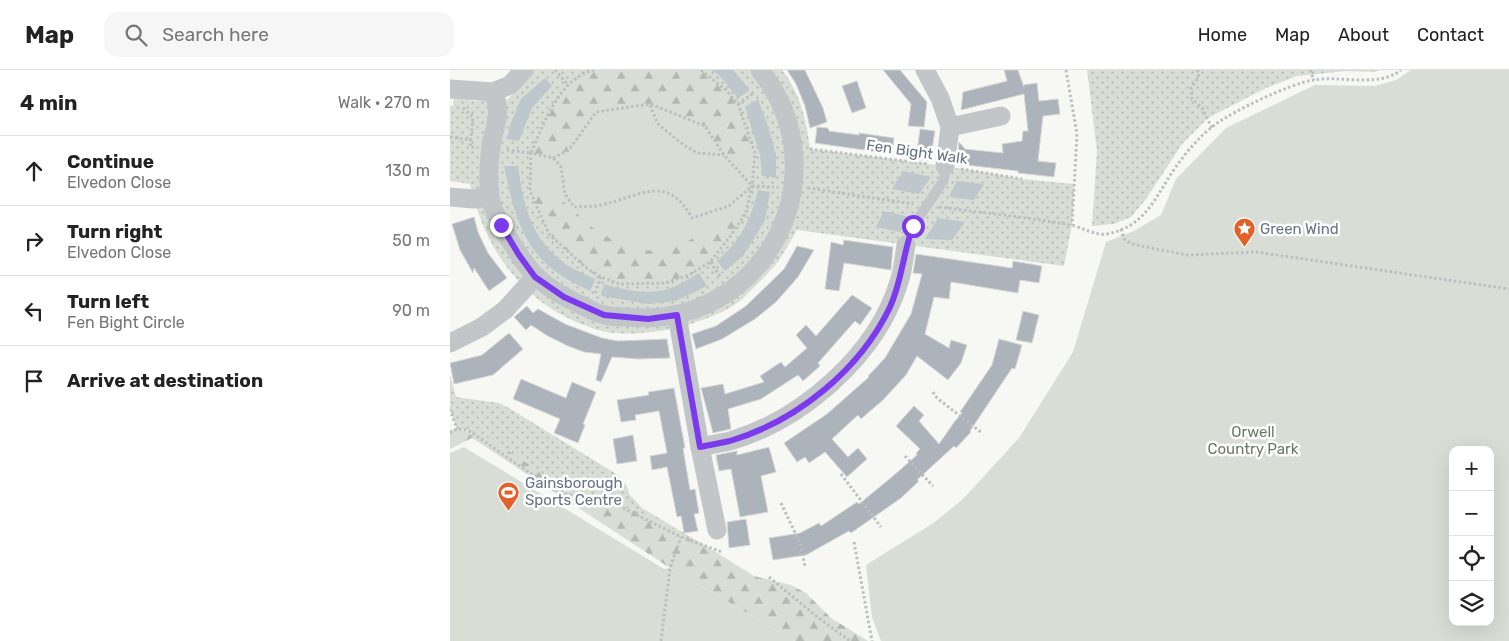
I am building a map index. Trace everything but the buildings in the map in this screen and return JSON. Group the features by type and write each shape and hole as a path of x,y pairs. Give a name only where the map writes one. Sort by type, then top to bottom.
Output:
{"street":[{"path":"450,89 493,92 510,85 524,70"},
{"path":"493,92 498,102 498,114 491,148 490,197 501,225 519,255 535,277 564,297 604,315 648,319 677,315 705,306 731,291 757,267 789,210 793,189 794,145 783,108 770,83 760,70"},
{"path":"926,70 940,98 950,127 945,166"},
{"path":"950,127 1001,116"},
{"path":"450,197 473,199 490,197"},
{"path":"700,447 731,440 770,424 797,409 826,389 856,359 871,339 890,307 900,280 906,245"},
{"path":"450,343 482,327 506,310 535,277"},
{"path":"677,315 700,447 717,530"}],"lane":[{"path":"906,245 913,226 944,180 945,166"}],"path":[{"path":"555,70 568,85"},
{"path":"591,70 568,85 546,118 531,153 530,191 549,234 585,267 601,277 620,284 665,283 689,274 710,262 746,213 752,186 755,153 738,104 726,90 701,70"},
{"path":"1066,70 1077,134 1072,225 1105,234 1121,230 1146,214 1188,151 1217,123 1298,83 1314,80 1370,79 1396,74 1402,70"},
{"path":"1197,70 1198,78 1191,88 1192,99 1202,108 1212,128"},
{"path":"1310,70 1314,80"},
{"path":"553,158 569,150 596,112 650,104 705,126 724,155 752,186"},
{"path":"650,104 658,124 681,144 696,153 724,155"},
{"path":"458,107 463,108 473,118 470,146 531,153 553,158 561,166 565,194 574,206 599,206 659,190 674,195 684,205 692,218 729,206 752,186"},
{"path":"450,138 471,140"},
{"name":"Fen Bight Walk","path":"809,149 945,166 1022,179"},
{"path":"1121,230 1124,239 1132,244 1187,255 1256,252 1509,289"},
{"path":"933,392 936,398 982,434"},
{"path":"450,409 458,430"},
{"path":"450,433 458,430 468,430 527,471 566,494 619,506 681,537 722,552"},
{"path":"906,456 933,486"},
{"path":"841,474 881,527"},
{"path":"781,503 800,544 805,566"},
{"path":"661,641 670,568 681,537"},
{"path":"854,542 872,641"},
{"path":"769,577 850,641"}],"green space":[{"path":"533,70 782,70 794,88 802,108 810,149 945,166 1022,179 1074,184 1072,225 1064,266 797,230 772,269 740,301 724,311 684,326 641,333 606,332 573,321 531,293 514,276 499,256 487,234 477,210 470,184 450,181 450,106 453,106 454,98 474,101 508,99"},
{"path":"594,70 701,70 726,90 738,104 755,153 724,155 705,126 650,104 596,112 569,150 553,158 531,153 547,116 562,92 582,74"},
{"path":"1087,70 1380,70 1375,72 1346,71 1297,76 1266,88 1208,118 1182,144 1146,199 1131,217 1114,224 1092,226 1097,151"},
{"name":"Orwell Country Park","path":"1411,70 1509,70 1509,641 881,641 872,617 866,565 935,522 963,499 1019,438 1073,352 1106,242 1134,231 1161,215 1176,179 1226,128 1315,85 1375,86 1396,80"},
{"path":"650,104 705,126 724,155 755,153 752,186 746,213 664,252 625,248 592,227 563,201 530,191 531,153 553,158 569,150 596,112"},
{"path":"530,191 563,201 592,227 664,252 746,213 710,262 689,274 665,283 620,284 601,277 585,267 549,234"},
{"path":"450,375 456,397 499,403 509,408 618,475 626,485 630,495 642,508 711,549 566,494 527,471 468,430 457,429 450,409"},
{"path":"457,429 483,435 564,487 577,493 630,509 666,523 689,539 711,549 754,576 791,585 806,593 831,618 868,641 795,641 670,568 472,438 450,449 450,430"},
{"name":"Gainsborough Sports Centre","path":"464,447 664,569 670,568 795,641 450,641 450,453"}],"shaded area":[{"path":"711,70 733,70 750,90 738,98 719,75"},
{"path":"545,78 552,86 532,108 519,141 507,139 510,125 521,99"},
{"path":"758,99 776,155 776,178 762,176 760,155 745,107"},
{"path":"504,166 518,166 526,207 536,231 543,242 564,263 595,279 590,291 565,278 548,266 528,242 511,198"},
{"path":"903,171 931,177 919,194 892,189"},
{"path":"957,181 984,184 974,200 949,197"},
{"path":"758,190 770,192 765,220 743,256 725,271 717,261 733,245 744,229"},
{"path":"884,211 910,217 900,232 876,227"},
{"path":"938,218 965,222 952,240 925,239"},
{"path":"699,273 707,286 676,301 649,304 601,296 604,284 629,290 656,292 671,288"}],"place":[{"name":"Green Wind","path":"1244,248"},
{"name":"Gainsborough Sports Centre","path":"509,511"}],"route":[{"path":"501,225 535,277 564,297 604,315 648,319 677,315 700,447 731,440 770,424 797,409 826,389 856,359 871,339 890,307 900,280 906,245 913,226"}]}
